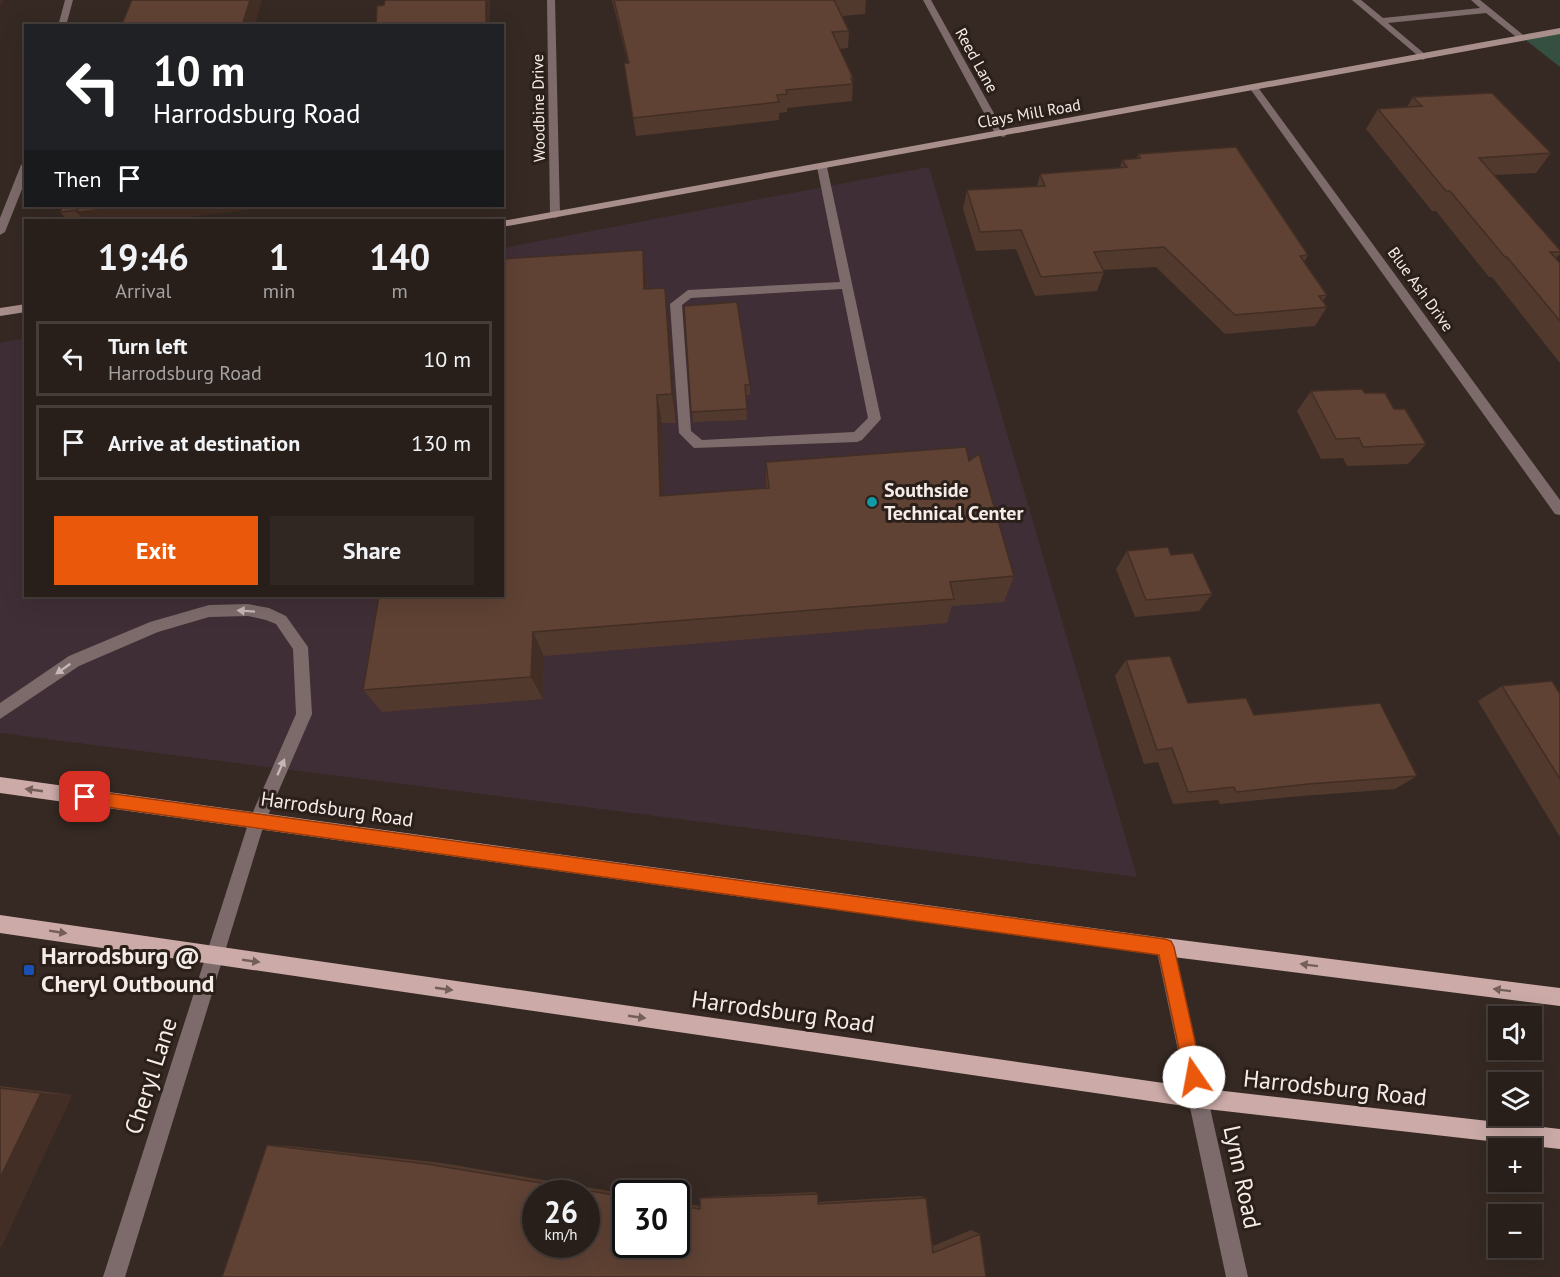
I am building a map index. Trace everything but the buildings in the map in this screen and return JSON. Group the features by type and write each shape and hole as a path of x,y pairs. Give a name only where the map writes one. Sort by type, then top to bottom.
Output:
{"main road":[{"name":"Clays Mill Road","path":"504,224 1001,135 1560,31"},
{"path":"0,312 24,308"},
{"name":"Harrodsburg Road","path":"0,785 1165,947 1560,997"},
{"name":"Harrodsburg Road","path":"0,924 1198,1098 1560,1139"}],"street":[{"path":"63,24 69,0"},
{"name":"Woodbine Drive","path":"551,0 555,215"},
{"name":"Reed Lane","path":"927,0 1001,135"},
{"path":"1356,0 1423,57"},
{"path":"1475,0 1523,38"},
{"path":"1381,21 1487,10"},
{"name":"Blue Ash Drive","path":"1254,88 1560,510"},
{"path":"822,167 875,419 857,437 699,445 685,433 676,304 688,294 846,285"},
{"path":"0,232 24,170"},
{"name":"Cheryl Lane","path":"0,712 74,661 155,626 209,611 248,610 281,620 300,647 304,714 257,821 114,1277"},
{"name":"Lynn Road","path":"1165,947 1237,1277"}],"shaded area":[{"path":"929,167 1137,877 0,733 0,343 24,338 24,597 504,597 504,248"}],"green space":[{"path":"1560,31 1560,67 1523,38"}],"place":[{"name":"Southside Technical Center","path":"872,502"},
{"name":"Harrodsburg @ Cheryl Outbound","path":"29,970"}],"route":[{"path":"85,797 1165,947 1194,1077"}]}
